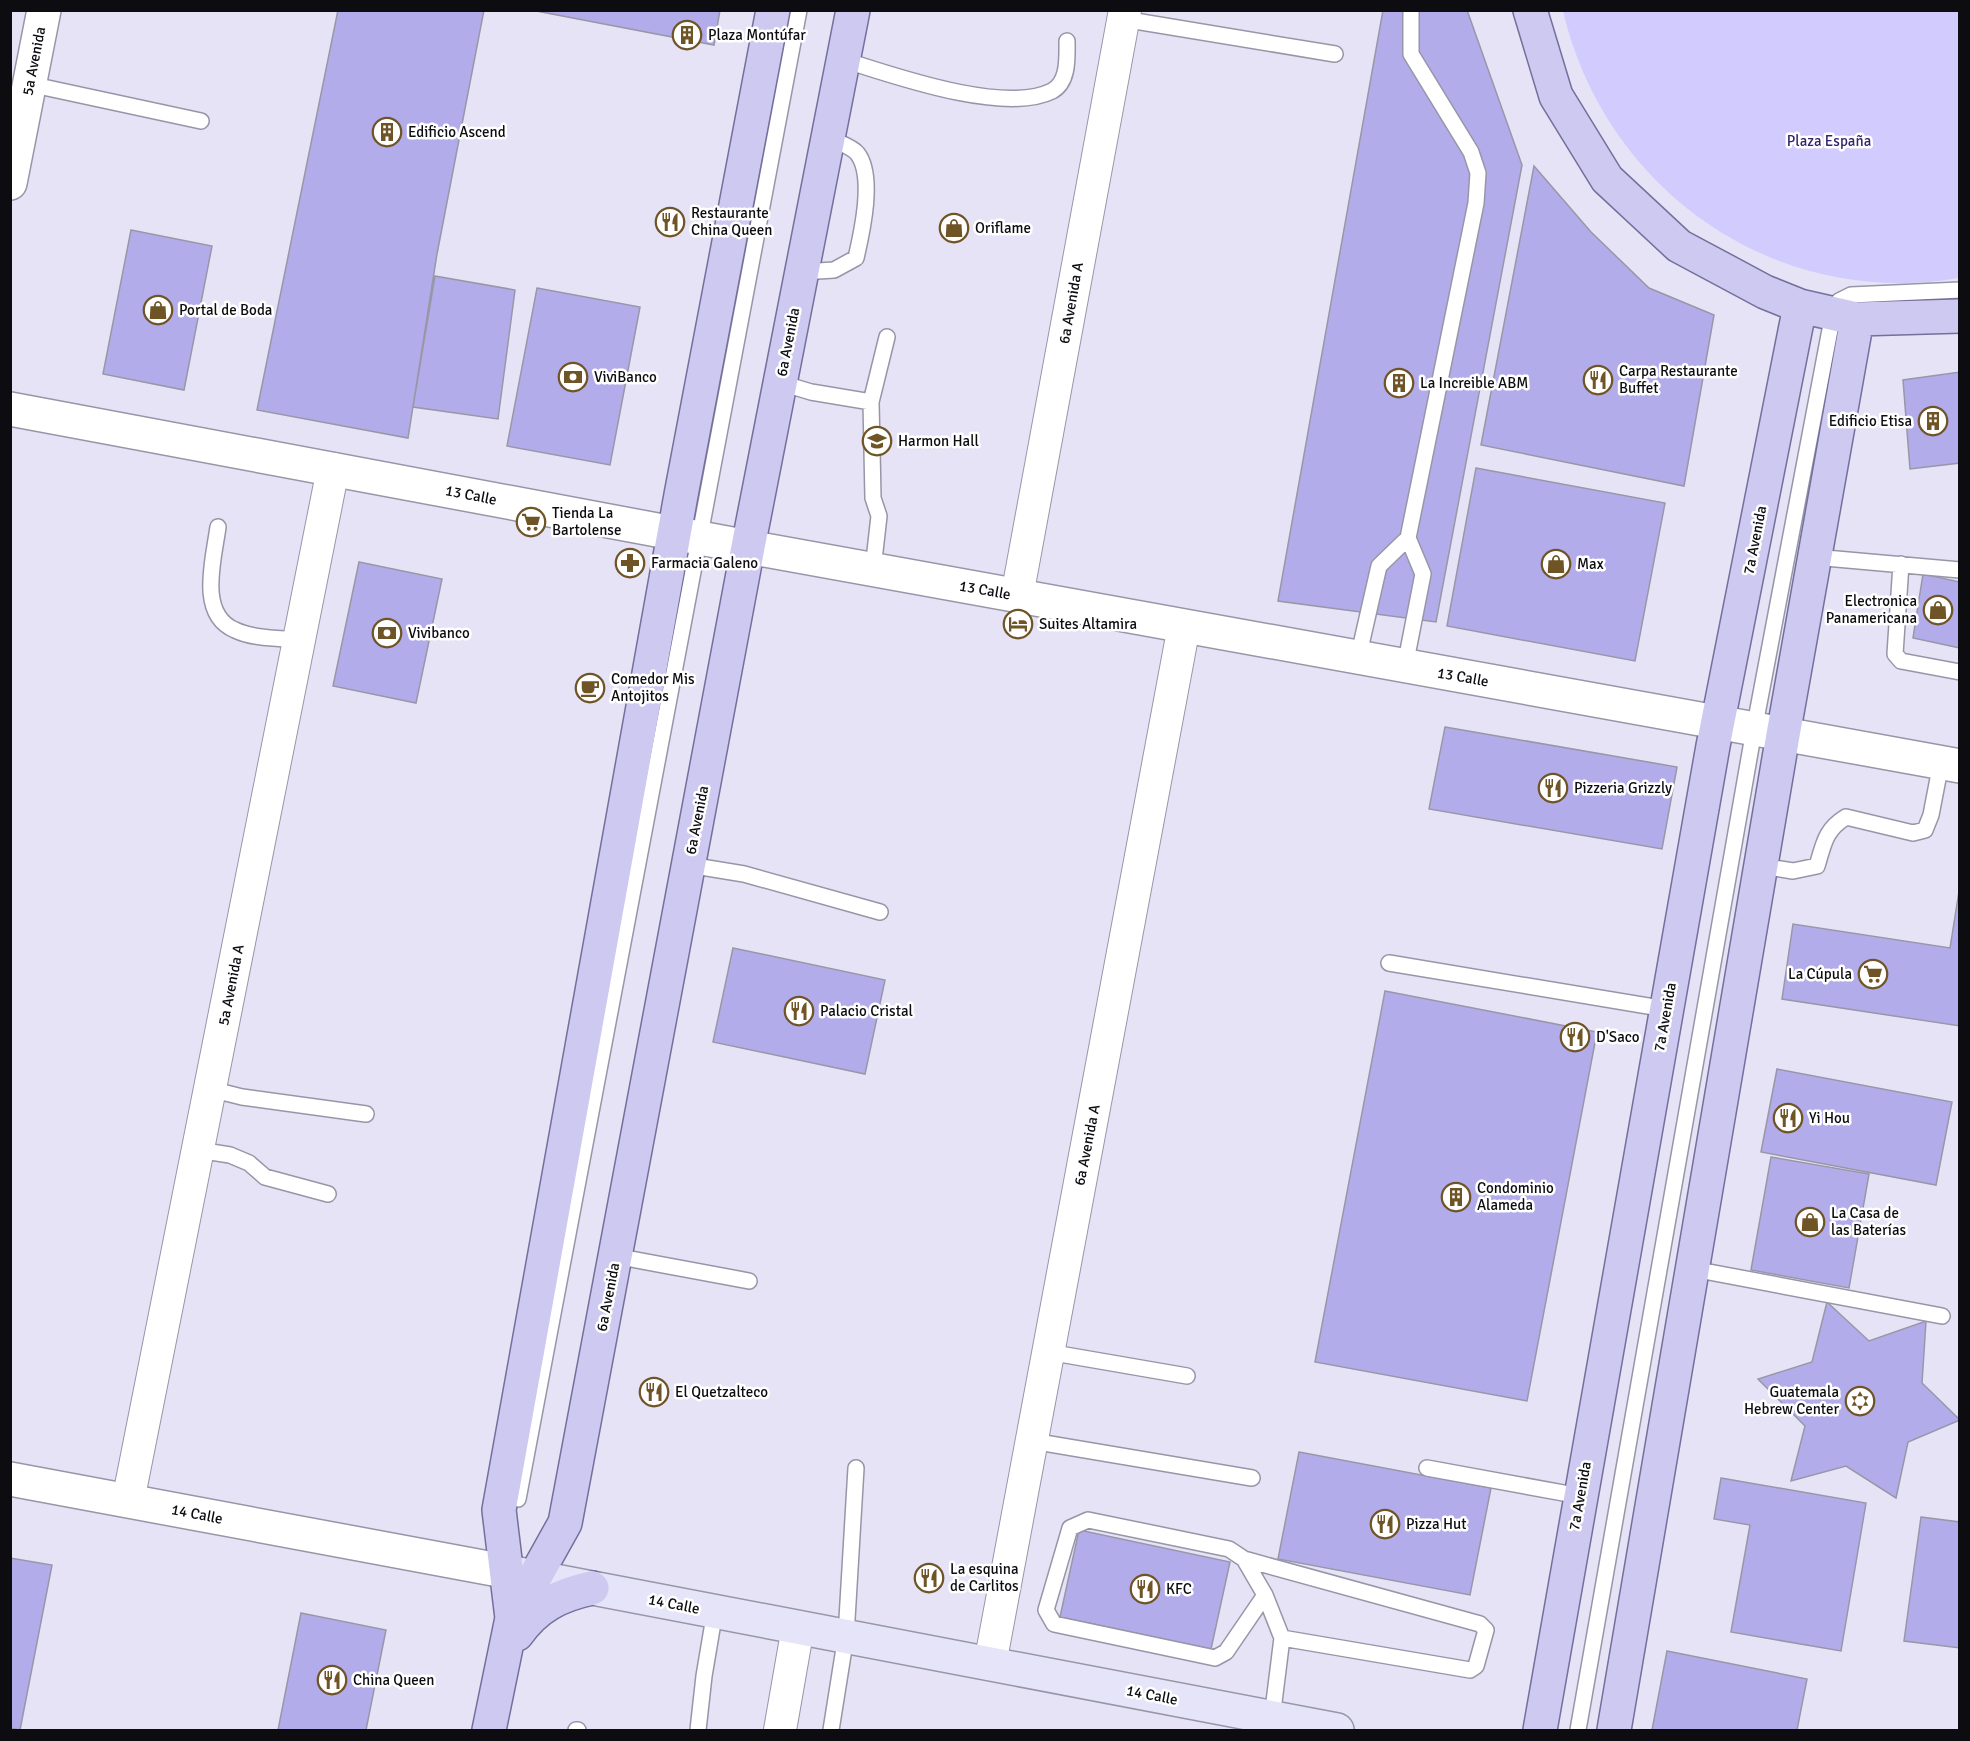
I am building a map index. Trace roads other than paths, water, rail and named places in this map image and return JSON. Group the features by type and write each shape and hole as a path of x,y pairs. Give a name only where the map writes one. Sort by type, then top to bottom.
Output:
{"main road":[{"name":"6a Avenida","path":"512,1617 504,1571 499,1510 687,535 773,10"},
{"name":"6a Avenida","path":"489,1731 512,1617 537,1577 565,1523 748,547 853,10"},
{"path":"1530,10 1556,96 1607,179 1679,246 1765,292 1800,306 1845,316 1959,316"},
{"name":"7a Avenida","path":"1540,1731 1718,723 1800,306"},
{"path":"1614,1731 1761,866 1768,732 1814,557 1845,316"},
{"name":"14 Calle","path":"504,1571 1337,1731"},
{"path":"505,1650 533,1614 544,1605 574,1592 592,1588"}],"street":[{"name":"5a Avenida","path":"10,183 44,10"},
{"name":"6a Avenida A","path":"1017,596 1124,15"},
{"name":"13 Calle","path":"10,409 748,547 1950,765"},
{"name":"5a Avenida A","path":"128,1501 333,469"},
{"name":"6a Avenida A","path":"990,1664 1184,626"},
{"name":"14 Calle","path":"10,1479 504,1571"},
{"path":"780,1731 798,1627"}],"lane":[{"path":"687,535 799,10"},
{"path":"1405,666 1423,574 1408,538 1476,203 1478,173 1471,152 1411,54 1411,10"},
{"path":"1124,15 1335,54"},
{"path":"844,60 930,86 983,96 1020,98 1052,91 1064,78 1067,40"},
{"path":"29,84 201,121"},
{"path":"802,272 834,270 856,258 863,225 866,174 856,153 828,137"},
{"path":"1578,1731 1845,316 1839,301 1851,295 1959,290"},
{"path":"873,569 879,516 873,498 871,402 887,338"},
{"path":"781,383 811,392 871,402"},
{"path":"218,527 210,593 219,618 234,630 300,640"},
{"path":"1358,658 1379,566 1408,538"},
{"path":"1814,557 1959,570"},
{"path":"1901,564 1895,654 1901,661 1959,672"},
{"path":"1761,866 1793,871 1817,866 1826,836 1833,825 1846,817 1913,833 1925,830 1950,765"},
{"path":"689,865 744,874 880,912"},
{"path":"1389,963 1666,1009"},
{"path":"210,1089 242,1096 366,1114"},
{"path":"198,1150 230,1155 249,1163 265,1177 328,1194"},
{"path":"615,1256 749,1281"},
{"path":"1693,1269 1942,1316"},
{"path":"1048,1352 1187,1376"},
{"path":"1032,1441 1252,1478"},
{"path":"831,1731 846,1636 856,1468"},
{"path":"1427,1468 1580,1496"},
{"path":"1265,1596 1226,1652 1215,1658 1054,1624 1046,1610 1070,1528 1079,1522 1088,1520 1229,1549 1244,1559 1480,1624 1486,1630 1476,1666 1470,1670 1282,1638"},
{"path":"1244,1559 1265,1596 1282,1638 1272,1718"},
{"path":"698,1731 715,1611"}],"place":[{"name":"Plaza Montúfar","path":"687,35"},
{"name":"Edificio Ascend","path":"387,132"},
{"name":"Restaurante China Queen","path":"670,222"},
{"name":"Oriflame","path":"954,228"},
{"name":"Portal de Boda","path":"158,310"},
{"name":"ViviBanco","path":"573,377"},
{"name":"Carpa Restaurante Buffet","path":"1598,380"},
{"name":"La Increible ABM","path":"1399,383"},
{"name":"Edificio Etisa","path":"1933,421"},
{"name":"Harmon Hall","path":"877,441"},
{"name":"Tienda La Bartolense","path":"531,522"},
{"name":"Farmacia Galeno","path":"630,563"},
{"name":"Max","path":"1556,564"},
{"name":"Electronica Panamericana","path":"1938,610"},
{"name":"Suites Altamira","path":"1018,624"},
{"name":"Vivibanco","path":"387,633"},
{"name":"Comedor Mis Antojitos","path":"590,688"},
{"name":"Pizzeria Grizzly","path":"1553,788"},
{"name":"La Cúpula","path":"1873,974"},
{"name":"Palacio Cristal","path":"799,1011"},
{"name":"D'Saco","path":"1575,1037"},
{"name":"Yi Hou","path":"1788,1118"},
{"name":"Condominio Alameda","path":"1456,1197"},
{"name":"La Casa de las Baterías","path":"1810,1222"},
{"name":"El Quetzalteco","path":"654,1392"},
{"name":"Guatemala Hebrew Center","path":"1860,1401"},
{"name":"Pizza Hut","path":"1385,1524"},
{"name":"La esquina de Carlitos","path":"929,1578"},
{"name":"KFC","path":"1145,1589"},
{"name":"China Queen","path":"332,1680"}],"park label":[{"name":"Plaza España","path":"1829,141"}]}
